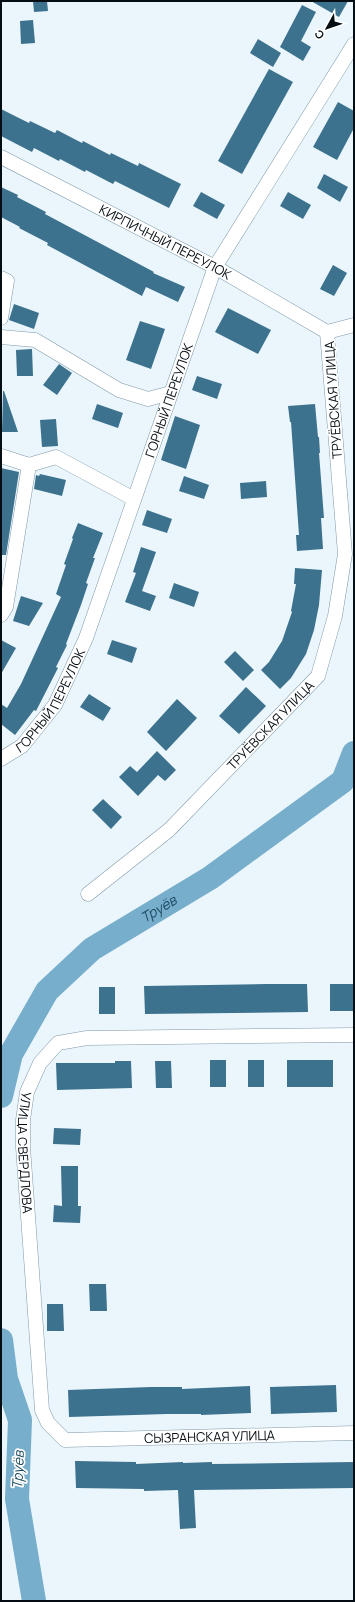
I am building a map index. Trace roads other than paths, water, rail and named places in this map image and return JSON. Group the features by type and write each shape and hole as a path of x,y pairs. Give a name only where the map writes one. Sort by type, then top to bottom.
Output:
{"street":[{"name":"ГОРНЫЙ ПЕРЕУЛОК","path":"1,759 22,746 55,705 86,638 215,267 354,44"},
{"name":"КИРПИЧНЫЙ ПЕРЕУЛОК","path":"1,157 215,267 327,332"},
{"path":"1,278 7,281 1,318"},
{"path":"327,332 354,325"},
{"name":"ТРУЁВСКАЯ УЛИЦА","path":"88,894 169,830 318,676 335,616 345,554 327,332"},
{"path":"1,337 35,340 119,390 148,399 171,393"},
{"path":"1,456 28,465 56,457 134,499"},
{"path":"3,608 28,465"},
{"name":"УЛИЦА СВЕРДЛОВА","path":"65,1440 48,1423 42,1410 22,1147 22,1120 27,1092 40,1063 58,1043 87,1038 354,1035"},
{"name":"СЫЗРАНСКАЯ УЛИЦА","path":"65,1440 354,1433"}],"waterway":[{"name":"Труёв","path":"1,1096 11,1054 47,991 92,949 210,878 343,781 354,753"},
{"name":"Труёв","path":"1,1340 6,1379 20,1420 17,1499 34,1601"}]}
